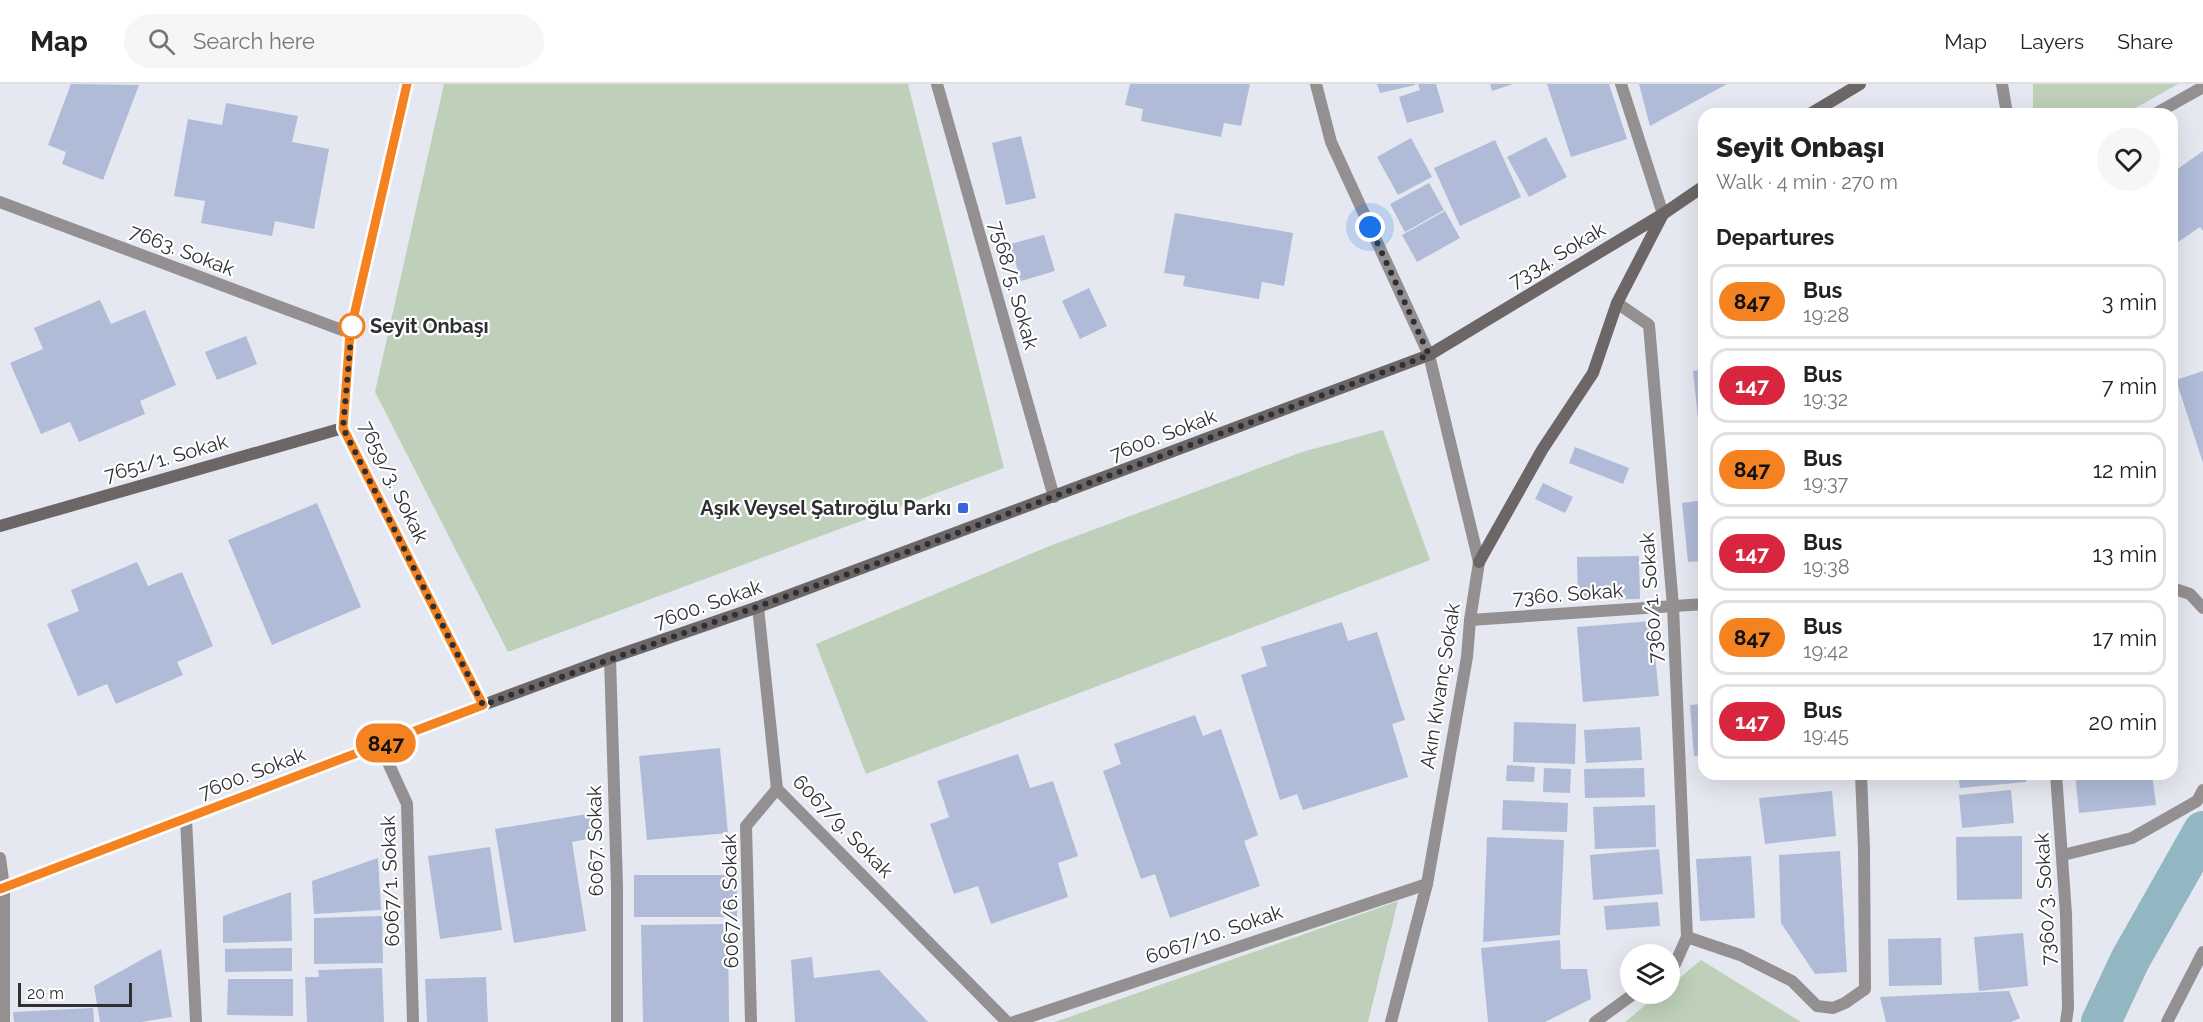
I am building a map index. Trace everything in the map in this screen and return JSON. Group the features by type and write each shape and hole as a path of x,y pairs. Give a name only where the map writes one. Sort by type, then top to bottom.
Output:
{"street":[{"name":"7659/3. Sokak","path":"407,84 350,333 343,428 483,705"},
{"name":"7568/5. Sokak","path":"937,84 1054,497"},
{"name":"Akın Kıvanç Sokak","path":"1316,84 1331,142 1429,355 1479,562 1467,657 1427,884 1390,1022"},
{"path":"1479,562 1542,450 1593,373 1617,303 1663,214 1622,84"},
{"path":"1826,108 1860,84"},
{"path":"2002,84 2006,108"},
{"path":"2166,108 2203,87"},
{"name":"7334. Sokak","path":"1429,355 1663,214 1698,190"},
{"name":"7663. Sokak","path":"0,202 350,333"},
{"name":"7360/1. Sokak","path":"1617,303 1650,325 1673,606 1687,937"},
{"name":"7600. Sokak","path":"2,888 483,705 758,607 1429,355"},
{"name":"7651/1. Sokak","path":"0,526 343,428"},
{"path":"2178,590 2190,594 2203,608"},
{"name":"7360. Sokak","path":"1470,620 1698,604"},
{"name":"6067/9. Sokak","path":"758,607 777,789 1007,1022"},
{"name":"6067. Sokak","path":"610,658 617,886 617,1022"},
{"name":"6067/1. Sokak","path":"380,745 407,804 413,1022"},
{"path":"1680,953 1687,937 1740,955 1792,981 1817,1006 1833,1008 1845,1003 1865,989 1861,780"},
{"name":"7360/3. Sokak","path":"2056,780 2062,855 2068,1008 2066,1022"},
{"name":"6067/6. Sokak","path":"751,1022 746,826 777,789"},
{"path":"2062,855 2132,838 2197,801 2203,790"},
{"path":"186,819 196,1022"},
{"path":"0,858 4,1022"},
{"name":"6067/10. Sokak","path":"1014,1022 1427,884"},
{"path":"2167,1022 2203,952"},
{"path":"1595,1022 1620,1004"}],"green space":[{"path":"444,84 908,84 1004,468 508,652 375,392"},
{"path":"2033,84 2178,84 2136,108 2033,108"},
{"path":"1383,430 1430,560 866,774 816,644 1047,547 1302,452"},
{"path":"1398,901 1368,1022 1055,1022"},
{"path":"1701,960 1801,1022 1625,1022 1647,1004 1680,1004 1680,978"}],"building":[{"path":"71,84 139,85 103,180 62,164 66,152 48,145"},
{"path":"1130,84 1250,84 1241,126 1224,123 1221,137 1141,121 1143,109 1125,105"},
{"path":"1377,84 1415,84 1415,85 1380,93"},
{"path":"1418,84 1436,84 1444,112 1407,123 1399,97 1420,90"},
{"path":"1490,84 1513,84 1492,91"},
{"path":"1547,84 1609,84 1627,139 1571,157"},
{"path":"1639,84 1727,84 1650,126"},
{"path":"226,103 298,116 292,142 329,149 314,229 275,221 272,236 201,223 205,201 174,196 188,119 222,125"},
{"path":"1021,136 1036,198 1006,205 992,143"},
{"path":"1546,137 1567,177 1529,197 1507,157"},
{"path":"1411,138 1432,177 1398,195 1377,157"},
{"path":"1495,140 1521,197 1460,226 1434,168"},
{"path":"2203,151 2203,231 2200,227 2178,242 2178,169"},
{"path":"1429,183 1444,210 1405,232 1390,204"},
{"path":"1445,211 1460,238 1417,262 1402,235"},
{"path":"1175,213 1293,233 1284,286 1262,282 1259,299 1183,286 1185,276 1164,273"},
{"path":"1044,235 1055,271 1021,281 1010,244"},
{"path":"1089,288 1107,326 1080,339 1062,301"},
{"path":"100,300 111,324 145,310 176,385 140,401 145,414 79,442 70,422 41,434 10,363 43,349 34,328"},
{"path":"246,336 257,364 217,380 205,352"},
{"path":"1698,370 1698,419 1693,371"},
{"path":"2203,371 2203,463 2178,386 2178,379"},
{"path":"1575,447 1629,468 1623,484 1569,463"},
{"path":"1543,483 1573,497 1565,513 1535,499"},
{"path":"1698,501 1698,561 1688,562 1682,503"},
{"path":"317,503 361,607 272,645 228,540"},
{"path":"1639,556 1640,599 1578,600 1577,557"},
{"path":"137,562 148,586 182,572 213,646 177,662 183,675 116,704 107,684 78,696 47,624 79,611 71,590"},
{"path":"1652,621 1659,696 1583,702 1577,627"},
{"path":"1342,622 1348,641 1377,632 1405,720 1392,724 1408,777 1303,810 1297,794 1280,800 1241,675 1267,666 1261,647"},
{"path":"1698,704 1698,756 1694,756 1690,705"},
{"path":"1195,715 1203,736 1221,729 1258,835 1244,841 1260,886 1170,918 1155,874 1141,879 1103,771 1121,764 1114,744"},
{"path":"1514,722 1576,724 1575,764 1513,762"},
{"path":"1640,727 1642,760 1586,763 1584,730"},
{"path":"720,748 728,833 647,840 639,756"},
{"path":"1018,754 1030,788 1053,781 1078,856 1058,863 1068,897 991,924 978,886 954,894 930,824 949,817 937,781"},
{"path":"1507,765 1535,767 1534,782 1506,781"},
{"path":"1544,768 1571,769 1570,793 1543,792"},
{"path":"1644,768 1645,797 1585,798 1584,769"},
{"path":"1959,780 2026,780 2026,782 1960,788"},
{"path":"2076,780 2153,780 2156,805 2079,813"},
{"path":"2011,790 2014,823 1962,828 1959,795"},
{"path":"1832,791 1836,836 1765,844 1759,798"},
{"path":"1503,800 1568,803 1567,832 1502,830"},
{"path":"1655,805 1656,847 1595,849 1593,807"},
{"path":"593,813 597,837 572,842 586,931 514,943 495,829"},
{"path":"2022,836 2022,899 1957,900 1956,837"},
{"path":"1487,837 1564,840 1560,935 1483,942"},
{"path":"490,847 502,930 440,939 428,856"},
{"path":"1659,849 1663,894 1593,900 1590,855"},
{"path":"1840,851 1847,972 1815,974 1781,923 1779,855"},
{"path":"1751,856 1755,918 1700,921 1696,859"},
{"path":"378,858 381,910 314,914 312,881"},
{"path":"634,875 737,875 737,917 634,917"},
{"path":"291,892 292,941 223,943 223,916"},
{"path":"1658,902 1660,926 1606,930 1604,906"},
{"path":"382,916 383,963 314,964 314,918"},
{"path":"728,924 729,1022 643,1022 641,925"},
{"path":"2023,933 2028,986 1979,991 1974,937"},
{"path":"1941,938 1942,985 1889,986 1888,939"},
{"path":"1560,940 1561,969 1587,969 1591,999 1545,1022 1488,1022 1481,948"},
{"path":"292,948 292,971 225,972 225,949"},
{"path":"161,949 172,1017 141,1022 100,1022 94,986"},
{"path":"812,957 814,978 879,970 928,1022 795,1022 791,960"},
{"path":"382,968 384,1022 307,1022 305,977 319,977 318,970"},
{"path":"486,977 488,1022 427,1022 425,979"},
{"path":"228,979 293,979 293,1016 227,1015"},
{"path":"2009,991 2020,1018 2011,1022 1886,1022 1880,997"},
{"path":"93,1008 94,1022 14,1022 13,1012"}],"waterway":[{"path":"2101,1022 2130,960 2203,831"}],"bus line":[{"name":"847","path":"0,889 483,705 343,428 350,333 407,84"}],"place":[{"name":"Seyit Onbaşı","path":"352,326"},
{"name":"Aşık Veysel Şatıroğlu Parkı","path":"963,508"}],"route":[{"path":"352,326 343,428 483,705 843,576 1429,355 1370,227"}]}
